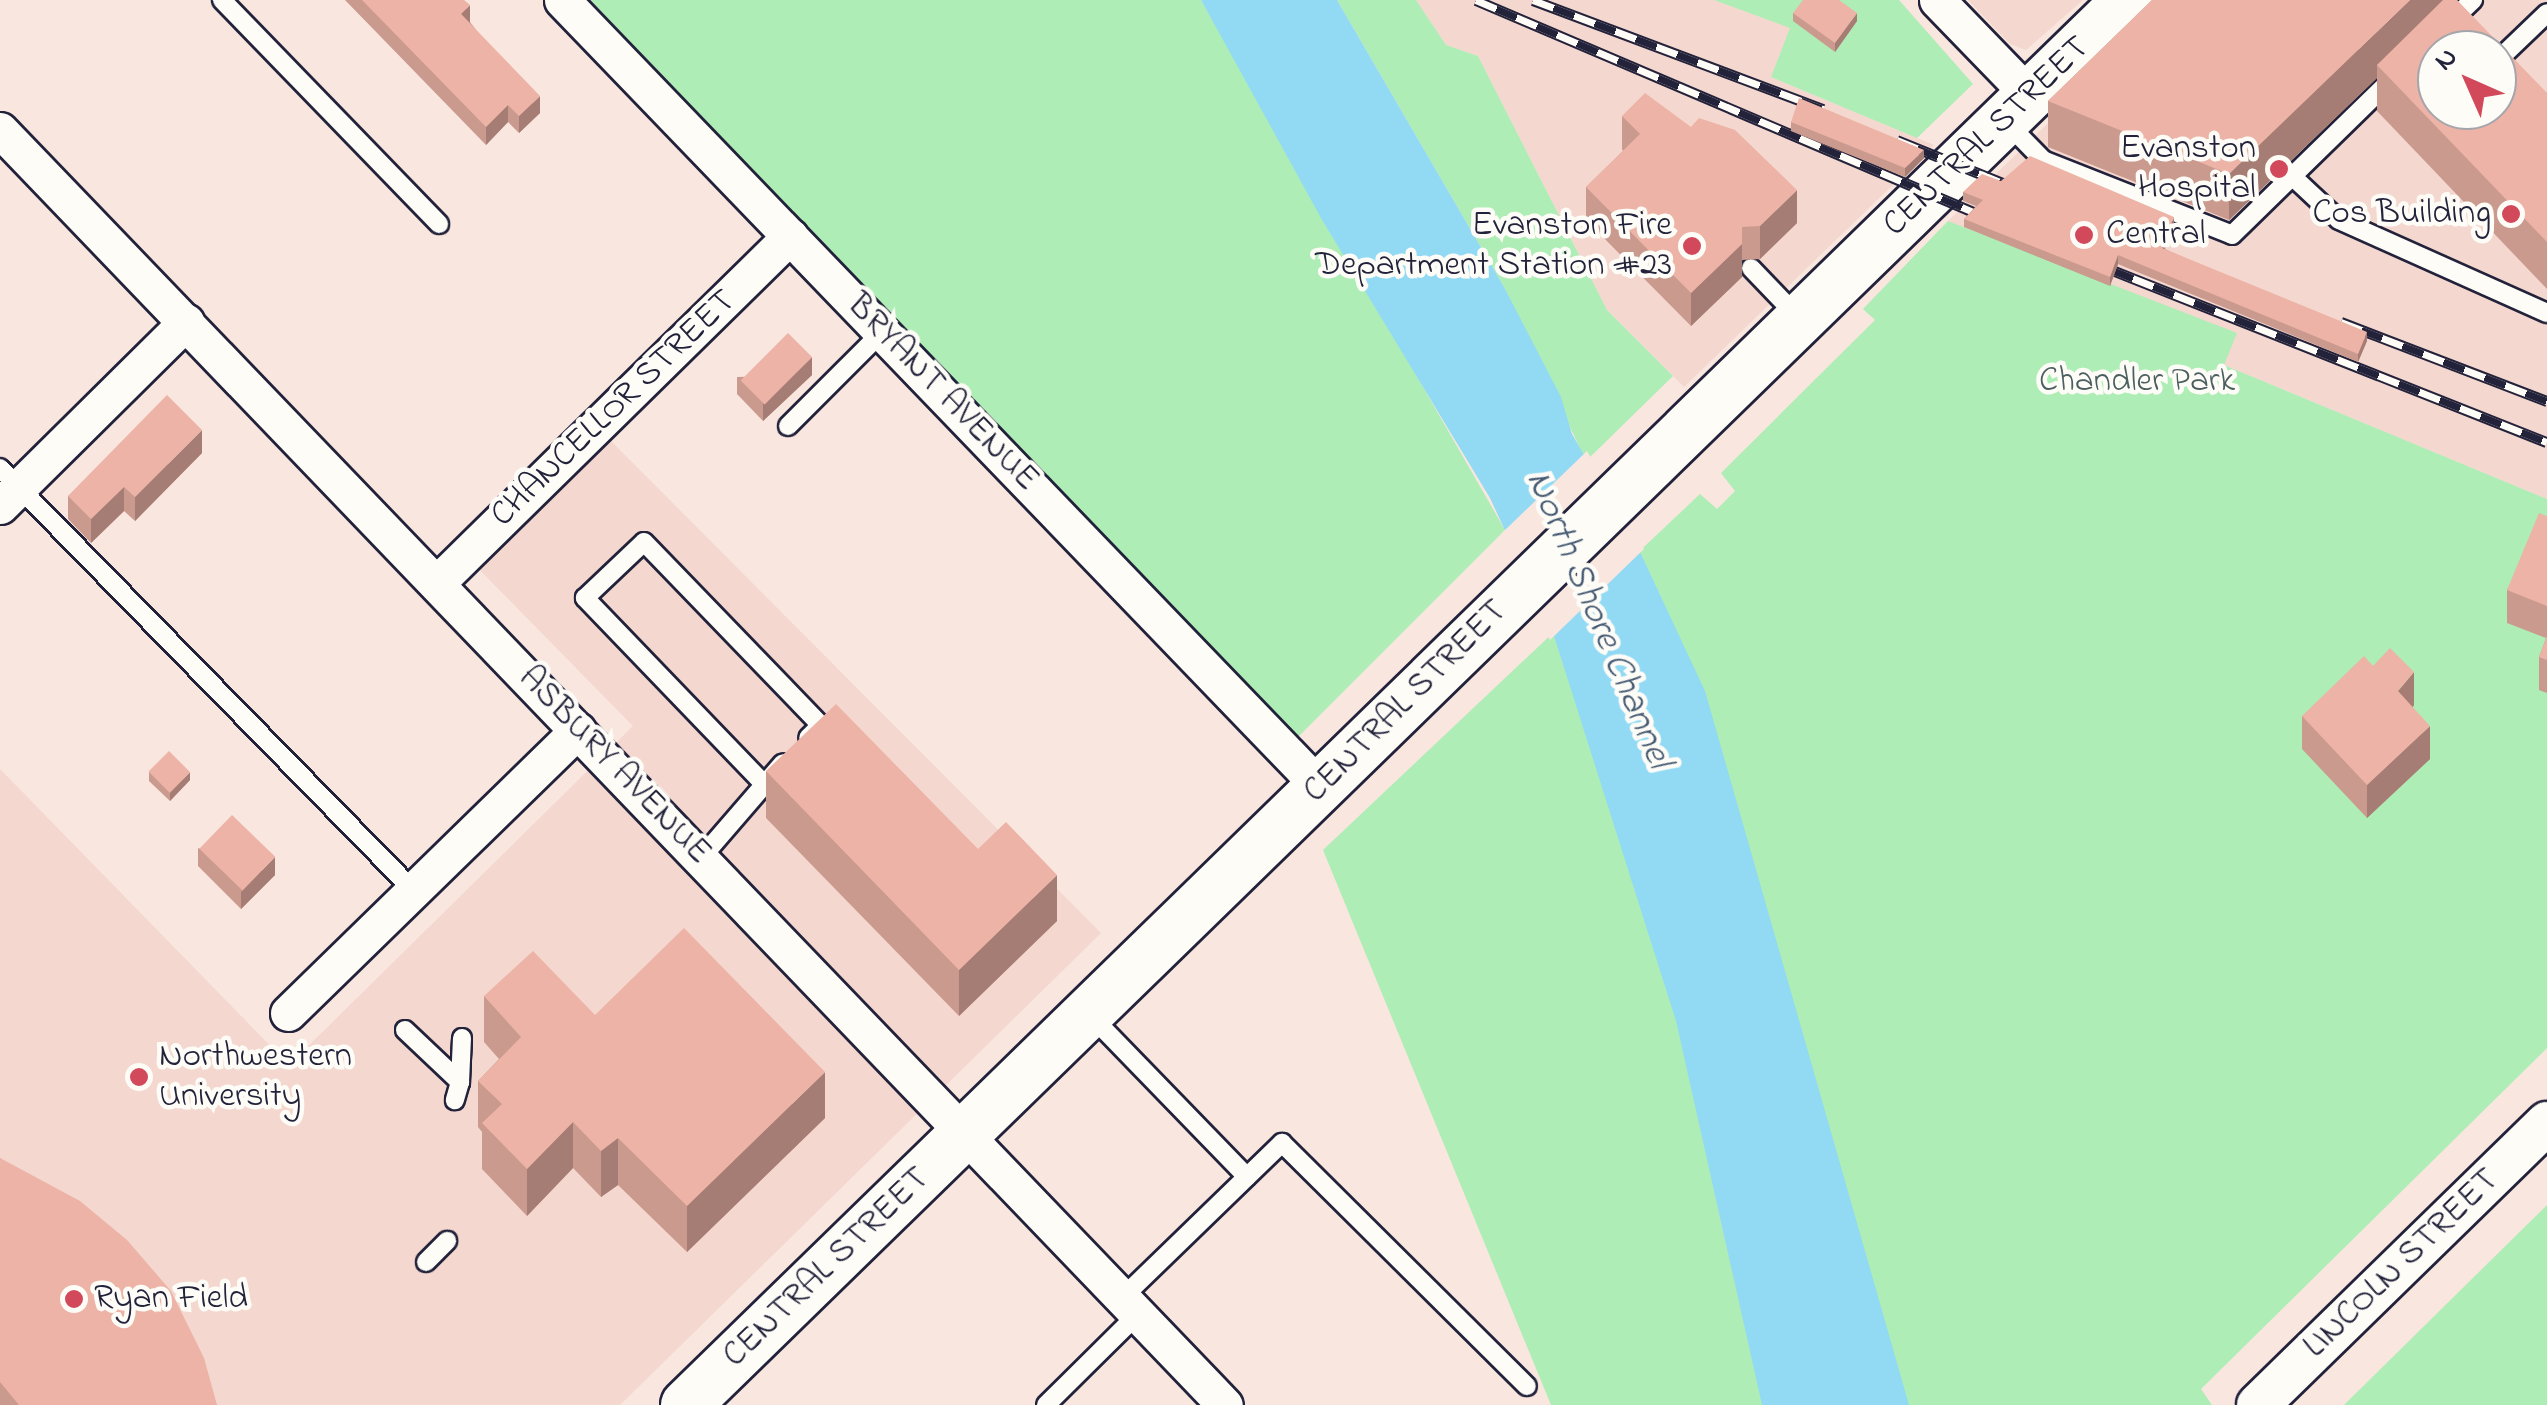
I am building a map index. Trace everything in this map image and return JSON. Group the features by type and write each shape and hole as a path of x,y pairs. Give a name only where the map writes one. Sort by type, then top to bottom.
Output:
{"main road":[{"name":"CENTRAL STREET","path":"686,1405 2128,0"}],"street":[{"name":"BRYANT AVENUE","path":"562,0 1320,787"},
{"path":"1937,0 2017,108"},
{"name":"ASBURY AVENUE","path":"0,130 1225,1405"},
{"name":"CHANCELLOR STREET","path":"437,582 790,236"},
{"path":"6,487 186,322"},
{"path":"288,1014 578,730"},
{"name":"LINCOLN STREET","path":"2258,1405 2547,1122"}],"lane":[{"path":"222,0 439,224"},
{"path":"2442,30 2473,0"},
{"path":"2522,86 2497,61 2547,13"},
{"path":"2017,108 2044,160 2232,235 2404,68"},
{"path":"2292,176 2339,220 2547,313"},
{"path":"1751,268 1801,320"},
{"path":"788,426 882,332"},
{"path":"6,487 412,889"},
{"path":"701,858 763,783 821,725 644,542 585,598 763,783"},
{"path":"1089,1014 1248,1177"},
{"path":"405,1030 458,1091 462,1038"},
{"path":"1046,1405 1130,1306 1282,1143 1526,1386"},
{"path":"426,1262 446,1241"}],"shaded area":[{"path":"1416,0 1714,0 1791,28 1771,77 1934,145 1684,387 1607,310 1478,56 1446,45"},
{"path":"1968,0 2083,0 2026,50 2010,44"},
{"name":"Evanston Hospital","path":"2174,0 2547,0 2547,499 2164,340 1948,221"},
{"path":"602,432 1101,933 620,1405 0,1405 0,769 289,1065 633,726 471,561"}],"green space":[{"path":"590,0 1201,0 1505,530 1298,737"},
{"path":"1337,0 1416,0 1446,45 1478,56 1607,310 1673,376 1586,461 1504,287"},
{"path":"1714,0 1899,0 1973,84 1917,138 1771,77 1790,28"},
{"name":"Chandler Park","path":"1948,221 2237,333 2224,365 2547,499 2547,1048 2201,1389 2212,1405 1551,1405 1323,850 1700,494 1717,509 1735,491 1721,473 1875,320 1863,309"},
{"path":"2547,1205 2547,1405 2344,1405"}],"water":[{"name":"North Shore Channel","path":"1201,0 1337,0 1504,287 1561,397 1572,434 1640,552 1705,691 1909,1405 1762,1405 1676,1021 1554,636 1490,498 1321,218"}],"pier":[{"path":"1587,451 1644,549 1550,640 1501,534"}],"building":[{"path":"362,0 464,0 470,5 461,14 540,96 519,116 508,105 486,127"},
{"path":"1803,0 1839,0 1857,13 1835,43 1793,13"},
{"path":"2152,0 2410,0 2229,174 2048,101"},
{"path":"2443,0 2457,0 2486,30 2417,30 2417,107 2377,65"},
{"path":"2517,62 2547,93 2547,242 2439,130 2517,130"},
{"name":"Evanston Fire Department Station #23","path":"1645,93 1691,127 1699,118 1735,130 1797,190 1760,226 1742,227 1742,244 1691,293 1586,187 1640,134 1622,116"},
{"path":"1799,98 1924,150 1905,168 1791,122"},
{"path":"2030,156 2174,217 2162,248 2367,332 2358,354 2118,255 2110,277 1964,219 1983,200 1963,192 1982,174 2001,181"},
{"path":"788,333 812,357 765,404 741,380"},
{"path":"167,395 202,430 135,497 124,487 91,519 68,496"},
{"path":"2539,513 2547,516 2547,606 2507,590"},
{"path":"2547,636 2547,660 2539,657"},
{"path":"2390,648 2414,672 2398,691 2430,726 2367,785 2302,716 2364,656 2373,666"},
{"path":"836,704 978,849 1006,822 1057,875 959,970 766,771"},
{"path":"169,751 190,772 170,793 148,772"},
{"path":"232,815 275,857 243,890 199,849"},
{"path":"684,928 825,1072 687,1206 618,1138 601,1151 573,1122 527,1169 482,1123 502,1104 478,1081 521,1037 484,996 533,951 595,1015"},
{"name":"Ryan Field","path":"0,1158 80,1201 127,1240 171,1291 204,1358 217,1405 19,1405 0,1382"}],"railway":[{"path":"1476,0 1995,221"},
{"path":"1533,0 1823,109"},
{"path":"1897,140 2008,185"},
{"path":"2092,262 2547,442"},
{"path":"2341,322 2547,401"}],"place":[{"name":"Evanston Hospital","path":"2279,169"},
{"name":"Cos Building","path":"2511,214"},
{"name":"Central","path":"2084,235"},
{"name":"Evanston Fire Department Station #23","path":"1692,246"},
{"name":"Northwestern University","path":"139,1077"},
{"name":"Ryan Field","path":"74,1299"}]}
